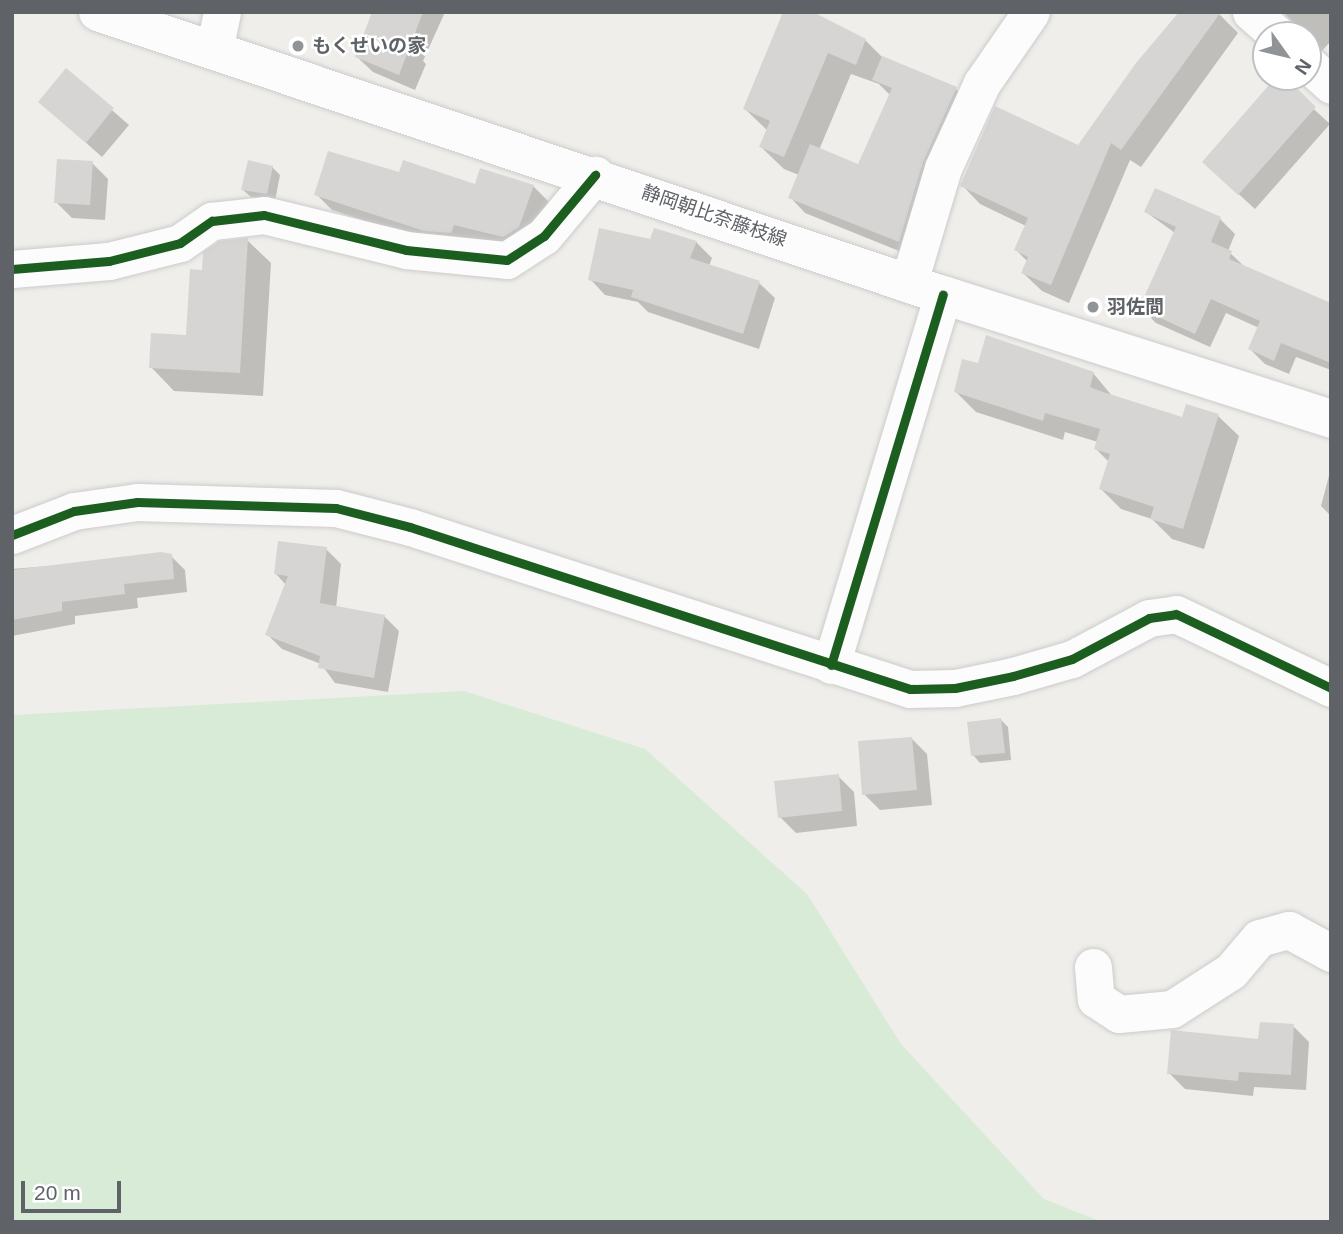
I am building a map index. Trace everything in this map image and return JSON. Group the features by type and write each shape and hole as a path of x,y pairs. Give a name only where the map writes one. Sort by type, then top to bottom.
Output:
{"main road":[{"name":"静岡朝比奈藤枝線","path":"98,12 595,175 926,289 1331,419"}],"street":[{"path":"214,50 222,12"},
{"path":"831,665 926,289 943,168 976,95 1031,12"},
{"path":"12,269 109,261 180,243 212,221 264,215 406,250 507,260 544,236 595,175"},
{"path":"12,535 74,512 136,502 335,508 410,527 909,690 955,688 1072,659 1149,618 1176,614 1331,688"},
{"path":"1093,967 1096,999 1119,1014 1172,1009 1231,971 1259,938 1289,930 1331,953"}],"green space":[{"path":"464,691 645,749 807,894 901,1044 1044,1199 1102,1222 12,1222 12,715"}],"building":[{"path":"372,12 423,12 399,75 355,57"},
{"path":"783,12 813,12 866,39 856,65 828,53 784,157 759,147 770,121 743,109"},
{"path":"1179,12 1221,12 1121,150 1111,143 1051,285 1021,273 1028,257 1014,250 1028,218 960,186 995,106 1078,145 1136,63"},
{"path":"882,56 957,87 923,162 899,242 788,198 810,144 858,164 892,88 872,80"},
{"path":"66,68 114,108 86,143 38,102"},
{"path":"1264,91 1300,91 1316,107 1238,195 1202,162"},
{"path":"328,151 399,172 403,160 475,184 480,168 534,185 519,227 503,237 454,225 451,233 424,231 314,195"},
{"path":"57,159 93,161 90,205 54,203"},
{"path":"248,160 273,166 267,194 241,190"},
{"path":"1155,188 1221,217 1211,242 1232,251 1229,259 1331,303 1331,363 1281,343 1274,361 1248,349 1260,321 1211,299 1195,334 1139,308 1176,227 1144,212"},
{"path":"599,228 650,239 654,228 697,241 690,258 760,281 743,334 631,297 633,290 588,280"},
{"path":"248,238 240,373 149,368 151,333 186,335 190,269 202,270 203,252 220,241"},
{"path":"986,335 1094,372 1090,387 1100,391 1182,417 1186,404 1219,414 1183,529 1150,519 1154,507 1099,489 1110,454 1094,449 1100,429 1045,413 1043,421 954,392 962,359 978,363"},
{"path":"278,541 327,547 320,603 385,615 374,678 318,668 320,656 265,635 288,576 274,574"},
{"path":"161,552 172,554 174,579 124,584 125,594 62,602 62,611 12,620 12,570"},
{"path":"1001,718 1005,753 971,756 967,722"},
{"path":"912,737 917,790 862,795 858,741"},
{"path":"839,774 842,811 778,818 774,781"},
{"path":"1260,1022 1294,1024 1291,1075 1239,1072 1238,1081 1167,1074 1171,1030 1258,1039"}],"cycle path":[{"path":"12,269 109,261 180,243 212,221 264,215 406,250 507,260 544,236 595,175"},
{"path":"831,665 943,295"},
{"path":"12,535 74,511 137,502 336,508 410,527 910,689 955,688 1013,676 1072,659 1149,618 1176,614 1331,688"}],"place":[{"name":"もくせいの家","path":"298,46"},
{"name":"羽佐間","path":"1093,307"}]}
